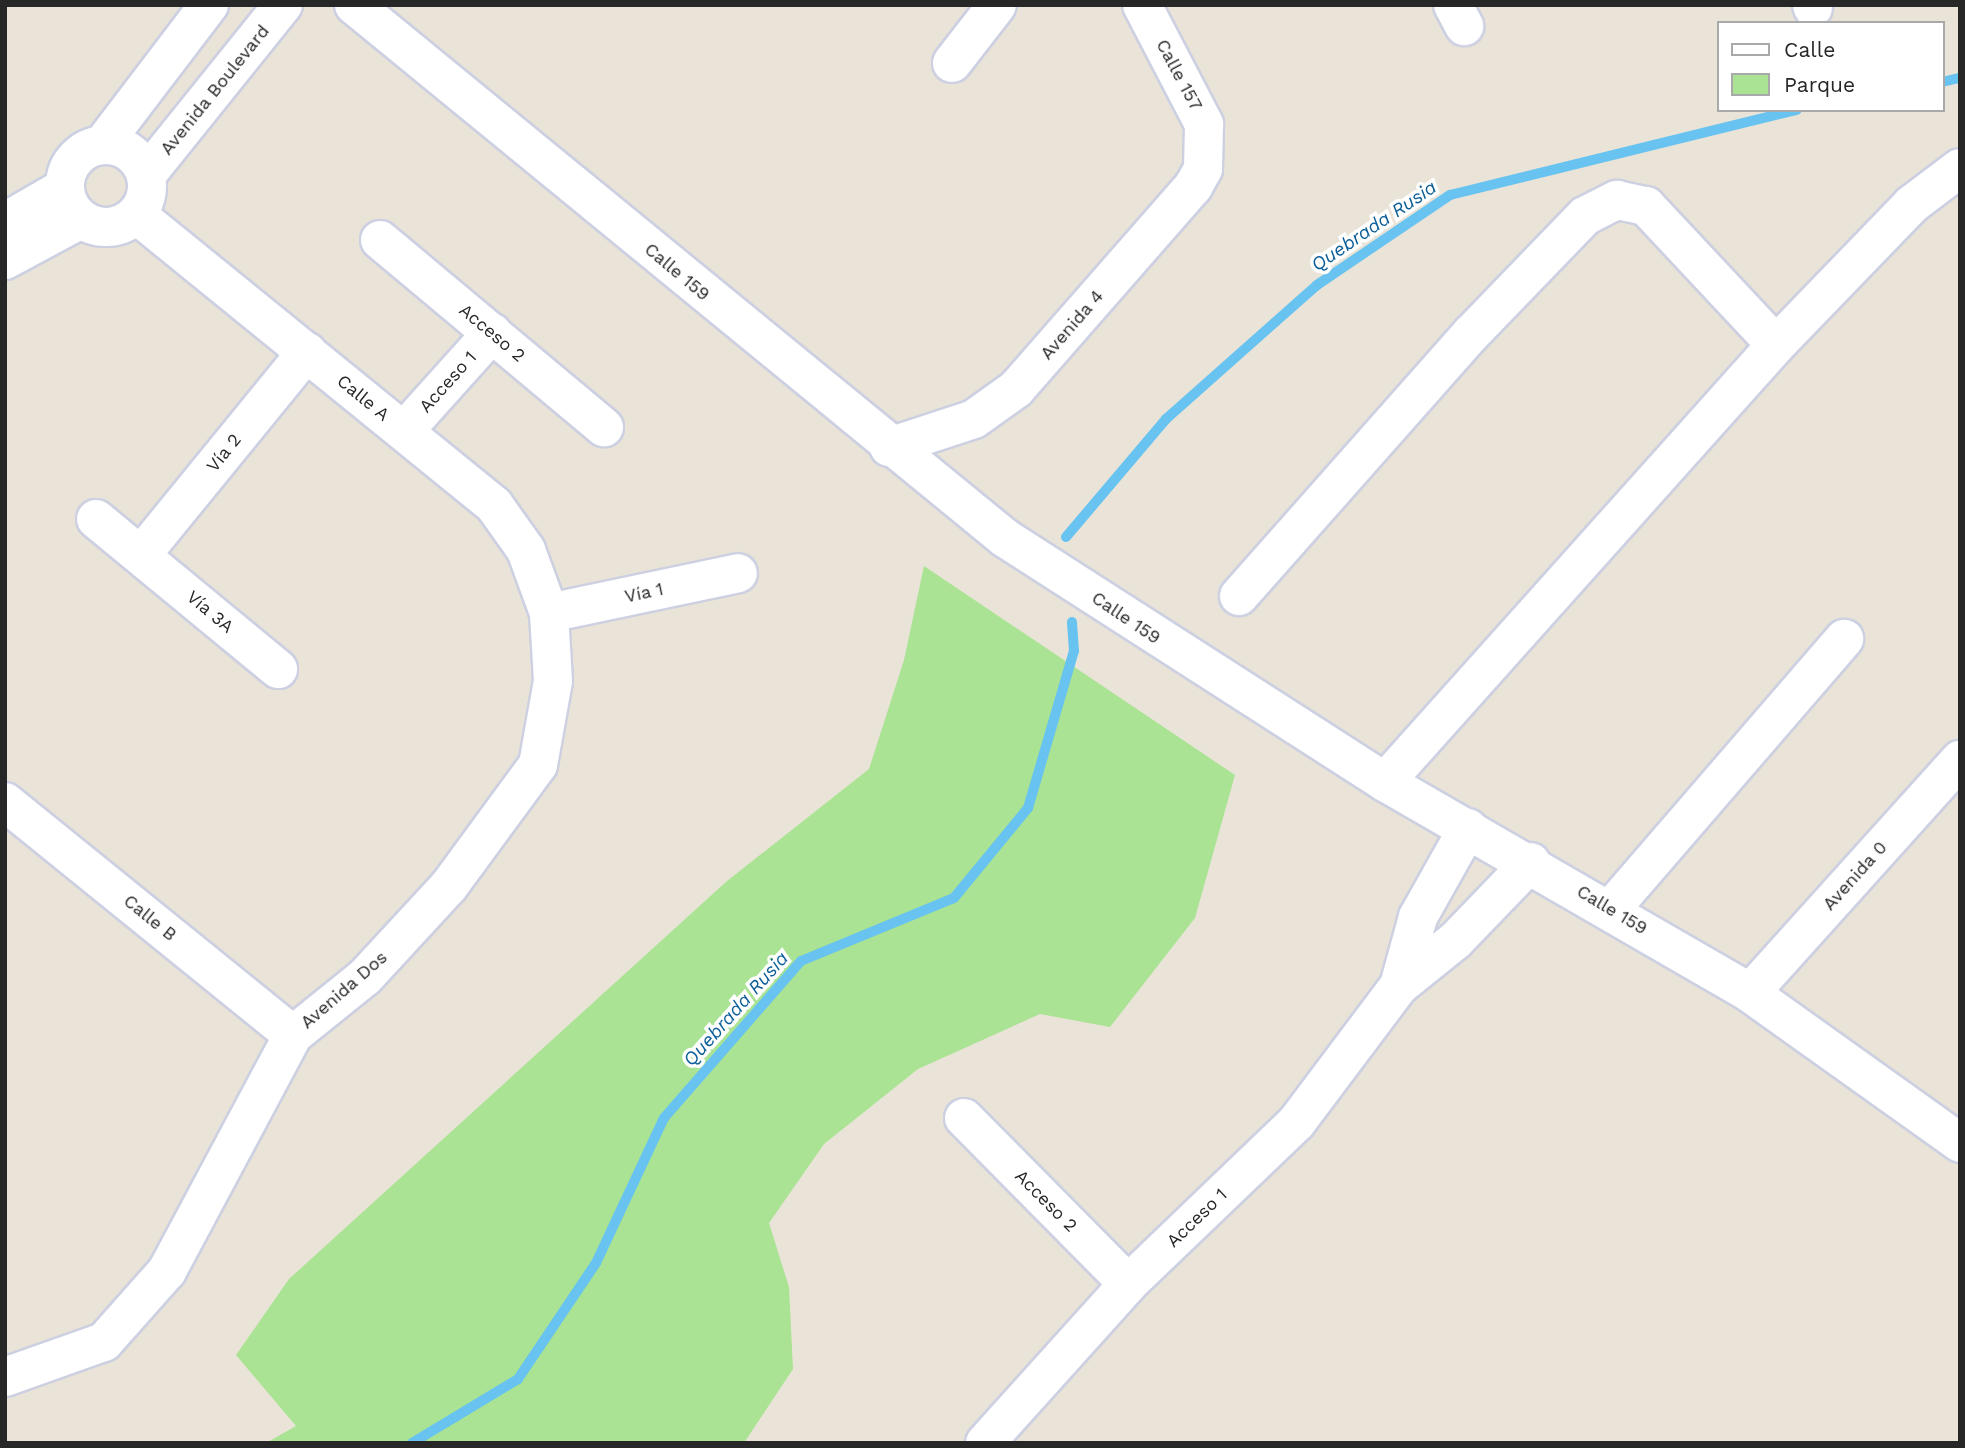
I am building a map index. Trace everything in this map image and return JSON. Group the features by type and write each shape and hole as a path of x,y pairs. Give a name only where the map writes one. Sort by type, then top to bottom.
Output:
{"street":[{"path":"5,260 73,204 75,158 103,144 209,5"},
{"name":"Avenida Boulevard","path":"147,174 283,5"},
{"name":"Calle 159","path":"355,5 889,447 1005,538 1385,782 1531,862 1750,993 1960,1143"},
{"path":"953,62 997,5"},
{"name":"Calle 157","path":"1142,5 1195,100 1206,148"},
{"path":"5,222 73,204 120,226 136,215 147,196 147,174 122,147 103,144"},
{"name":"Avenida 4","path":"889,447 974,419 1016,390 1193,187 1206,148"},
{"path":"1385,782 1776,345 1911,205 1960,168"},
{"path":"1239,596 1480,324 1585,216 1617,200 1646,206 1776,345"},
{"name":"Calle A","path":"136,215 494,505 526,550 549,613"},
{"name":"Acceso 2","path":"380,240 604,427"},
{"name":"Acceso 1","path":"404,431 492,333"},
{"name":"Vía 2","path":"142,554 307,352"},
{"name":"Vía 3A","path":"96,519 142,554 278,669"},
{"name":"Vía 1","path":"549,613 738,573"},
{"name":"Avenida Dos","path":"5,1377 104,1342 167,1271 293,1035 365,977 449,886 538,765 553,681 549,613"},
{"path":"1611,909 1844,639"},
{"name":"Avenida 0","path":"1750,993 1960,760"},
{"name":"Calle B","path":"5,802 293,1035"},
{"name":"Acceso 1","path":"1399,986 1418,917 1468,828"},
{"name":"Acceso 1","path":"985,1443 1128,1284 1296,1123 1399,986 1456,940 1531,862"},
{"name":"Acceso 2","path":"964,1118 1128,1284"}],"green space":[{"path":"924,566 1235,775 1195,918 1110,1027 1040,1014 918,1069 824,1144 769,1223 789,1287 793,1369 744,1443 266,1443 296,1426 236,1355 289,1279 727,881 869,769 904,660"}],"waterway":[{"name":"Quebrada Rusia","path":"1944,82 1960,78"},
{"name":"Quebrada Rusia","path":"1066,537 1166,419 1317,285 1450,195 1789,112"},
{"name":"Quebrada Rusia","path":"412,1443 518,1379 596,1263 664,1118 801,961 954,898 1028,808 1074,651 1072,622"}]}
